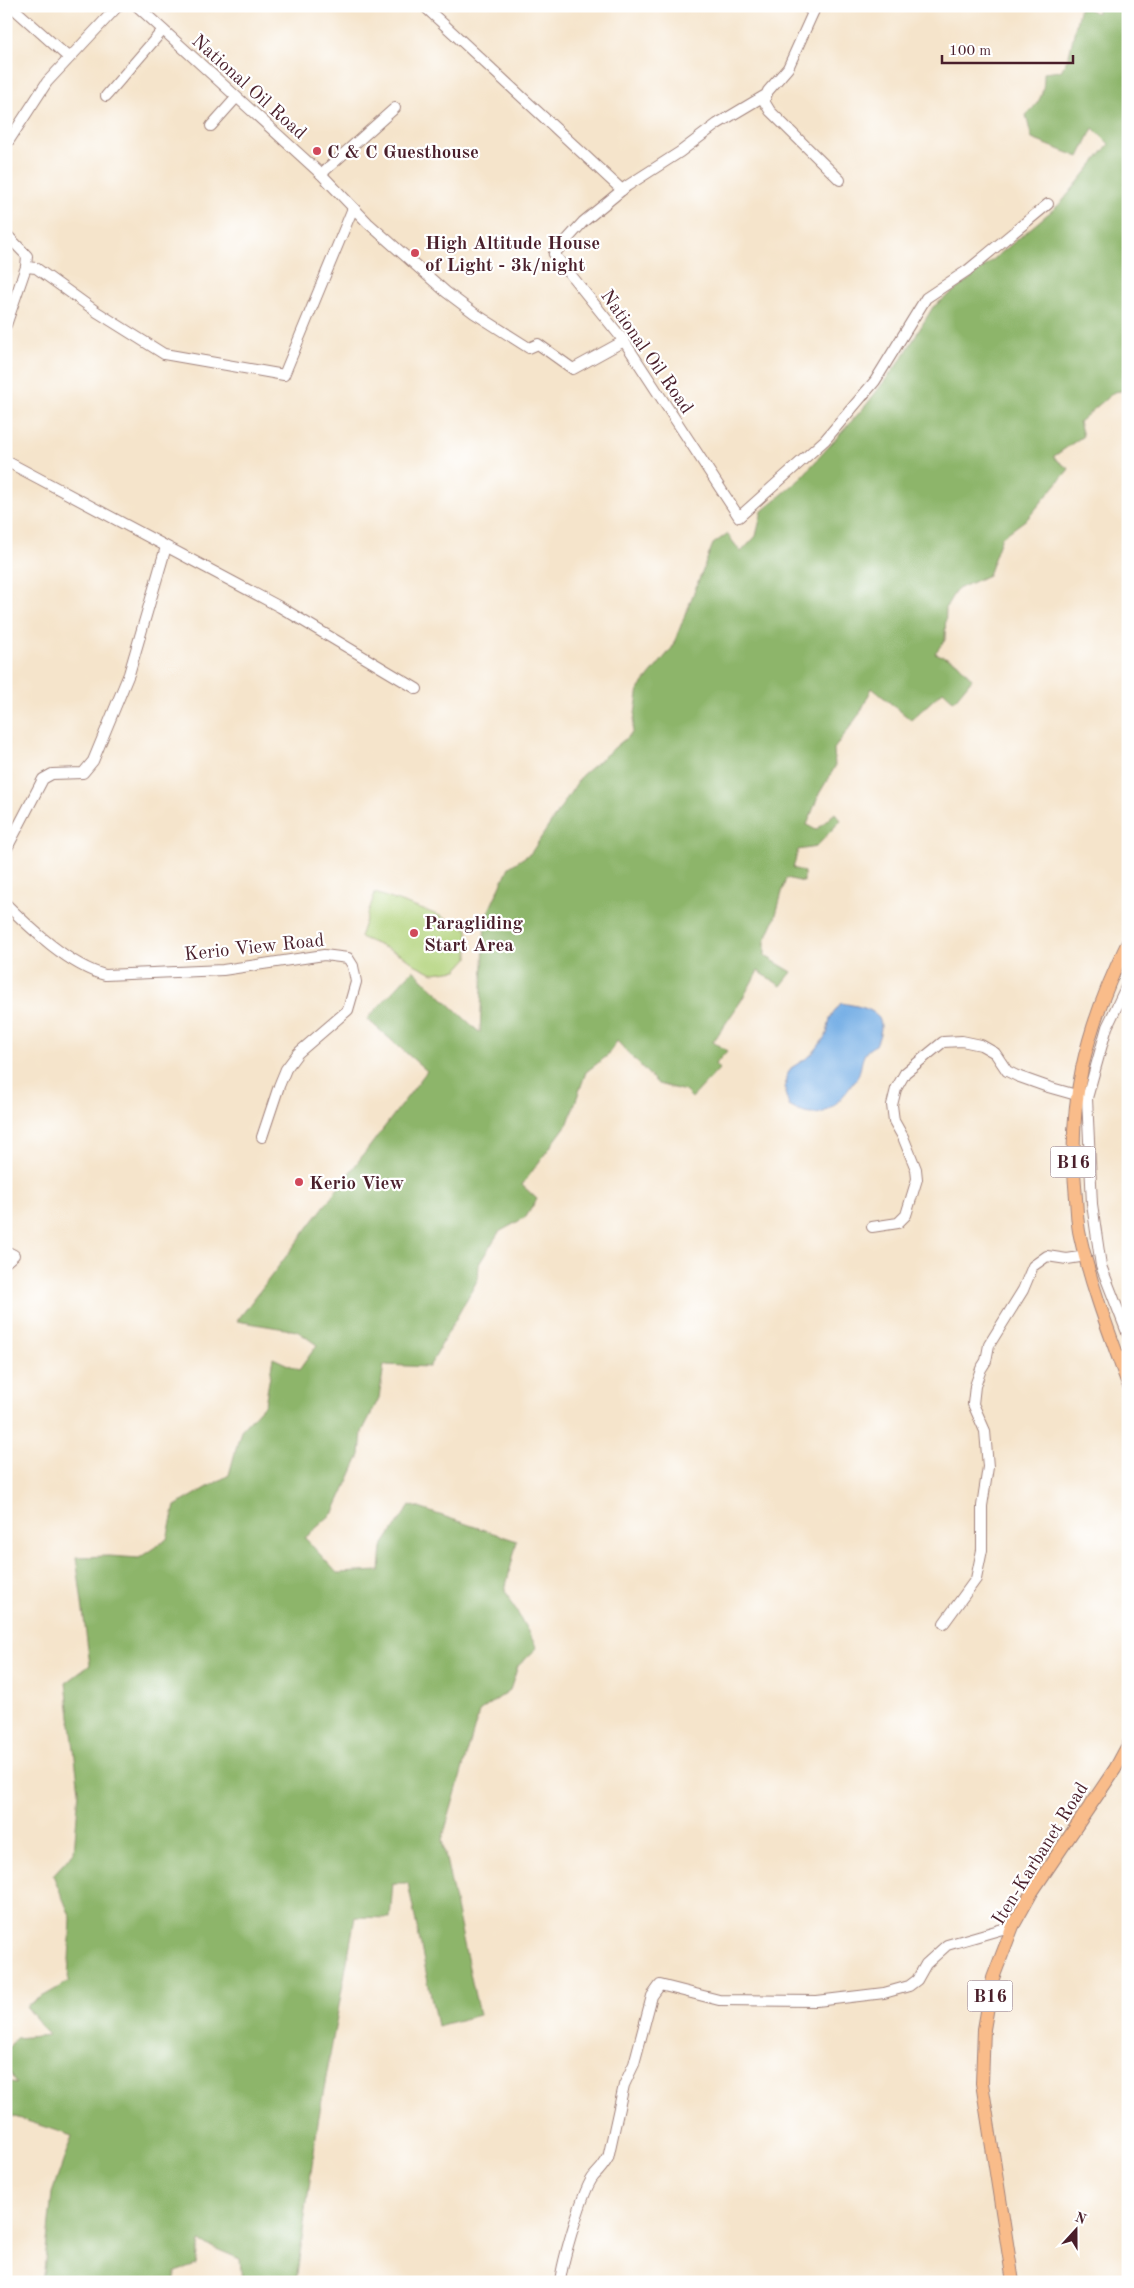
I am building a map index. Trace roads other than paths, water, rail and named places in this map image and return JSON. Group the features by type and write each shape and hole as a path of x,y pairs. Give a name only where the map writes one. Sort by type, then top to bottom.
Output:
{"main road":[{"name":"B16","path":"1128,942 1111,975 1095,1016 1082,1096 1073,1170 1080,1235 1096,1294 1128,1384"},
{"name":"Iten-Karbanet Road","path":"1013,2282 982,2083 984,2029 993,1978 1013,1926 1063,1845 1115,1769 1128,1745"}],"street":[{"path":"11,6 69,58"},
{"path":"6,145 47,82 118,6"},
{"name":"National Oil Road","path":"137,6 321,174 353,208 446,292 474,313 529,348 538,344 573,369 624,341"},
{"path":"424,6 622,190"},
{"name":"National Oil Road","path":"811,8 788,68 764,96 717,124 680,152 622,190 583,222 554,254 624,341 739,517 825,440 875,381 926,298 968,270 1048,204"},
{"path":"106,96 162,30"},
{"path":"764,96 764,102 770,111 840,180"},
{"path":"211,126 236,98"},
{"path":"321,174 395,108"},
{"path":"26,267 36,268 97,312 164,354 284,375 353,208"},
{"path":"6,234 27,256 26,267 6,325"},
{"path":"6,461 280,608 417,689"},
{"path":"6,850 43,779 52,774 83,773 93,761 129,674 166,546"},
{"name":"Kerio View Road","path":"6,904 70,958 91,972 105,975 223,970 324,956 348,958 353,966 356,982 348,1010 298,1053 286,1069 262,1137"},
{"path":"1128,983 1106,1026 1082,1096 1092,1204 1101,1266 1128,1335"},
{"path":"872,1227 898,1223 906,1215 918,1179 903,1137 894,1121 892,1105 896,1089 905,1073 943,1042 962,1041 981,1045 995,1054 1007,1071 1017,1076 1082,1096"},
{"path":"6,1251 14,1255 6,1262"},
{"path":"944,1623 976,1579 982,1550 982,1506 988,1467 985,1431 973,1404 975,1386 980,1369 986,1361 989,1345 1023,1290 1033,1266 1047,1256 1067,1259 1086,1256"},
{"path":"560,2282 577,2216 594,2176 603,2167 608,2158 624,2085 634,2064 652,1996 660,1985 719,2000 817,2001 884,1993 909,1986 917,1980 926,1964 947,1945 1013,1926"}],"water":[{"path":"841,1003 861,1007 875,1014 881,1025 876,1045 865,1054 858,1076 835,1104 822,1113 815,1114 799,1111 789,1106 785,1093 786,1077 791,1068 810,1056 817,1048 827,1034 830,1018"}],"place":[{"name":"C & C Guesthouse","path":"317,151"},
{"name":"High Altitude House of Light - 3k/night","path":"415,253"},
{"name":"Paragliding Start Area","path":"414,933"},
{"name":"Kerio View","path":"299,1182"}]}
